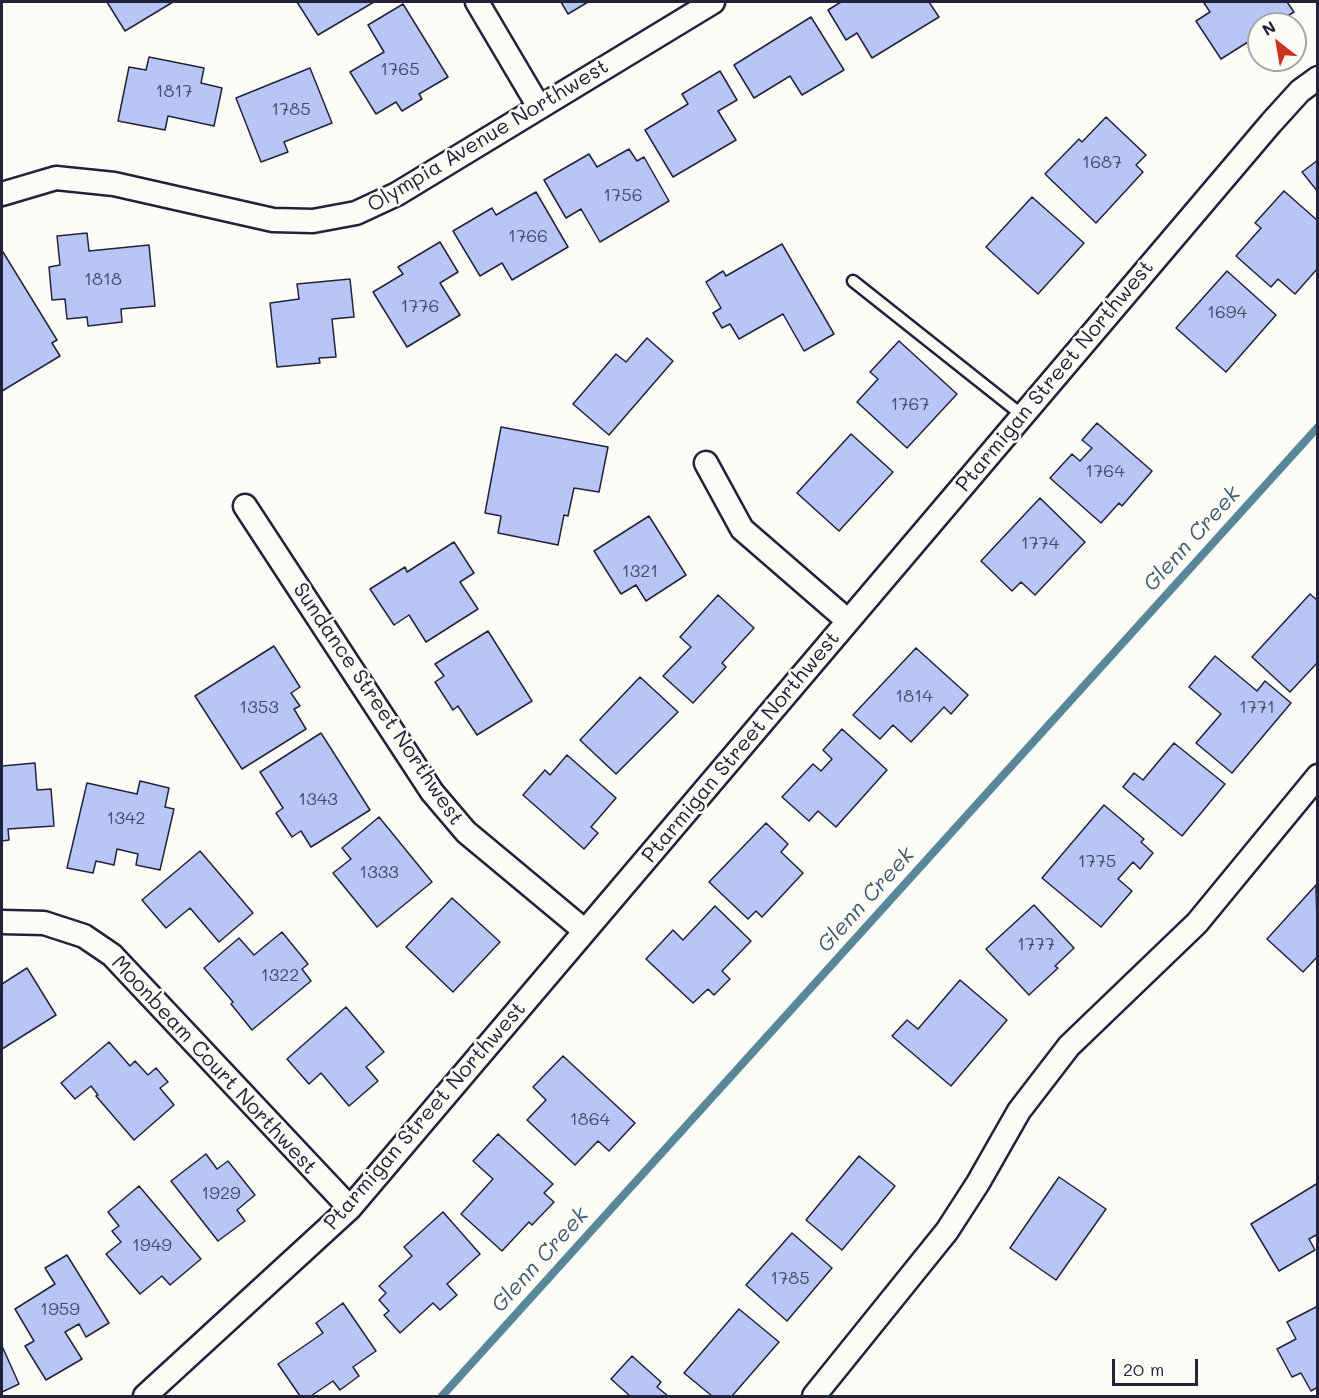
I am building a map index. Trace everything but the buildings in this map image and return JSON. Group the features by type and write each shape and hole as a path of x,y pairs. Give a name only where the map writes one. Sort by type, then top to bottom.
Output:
{"street":[{"path":"477,2 539,107"},
{"name":"Olympia Avenue Northwest","path":"2,194 56,178 114,184 273,220 313,221 356,213 397,194 713,2"},
{"name":"Ptarmigan Street Northwest","path":"145,1396 350,1208 1271,123 1300,91 1317,78"},
{"path":"706,463 742,530 847,620"},
{"name":"Sundance Street Northwest","path":"245,506 432,792 466,832 585,931"},
{"path":"814,1396 947,1231 978,1183 1019,1111 1069,1046 1197,923 1317,776"},
{"name":"Moonbeam Court Northwest","path":"2,922 44,922 84,936 112,955 350,1208"}],"lane":[{"path":"853,281 1022,415"}],"waterway":[{"name":"Glenn Creek","path":"442,1396 1318,427"}]}
